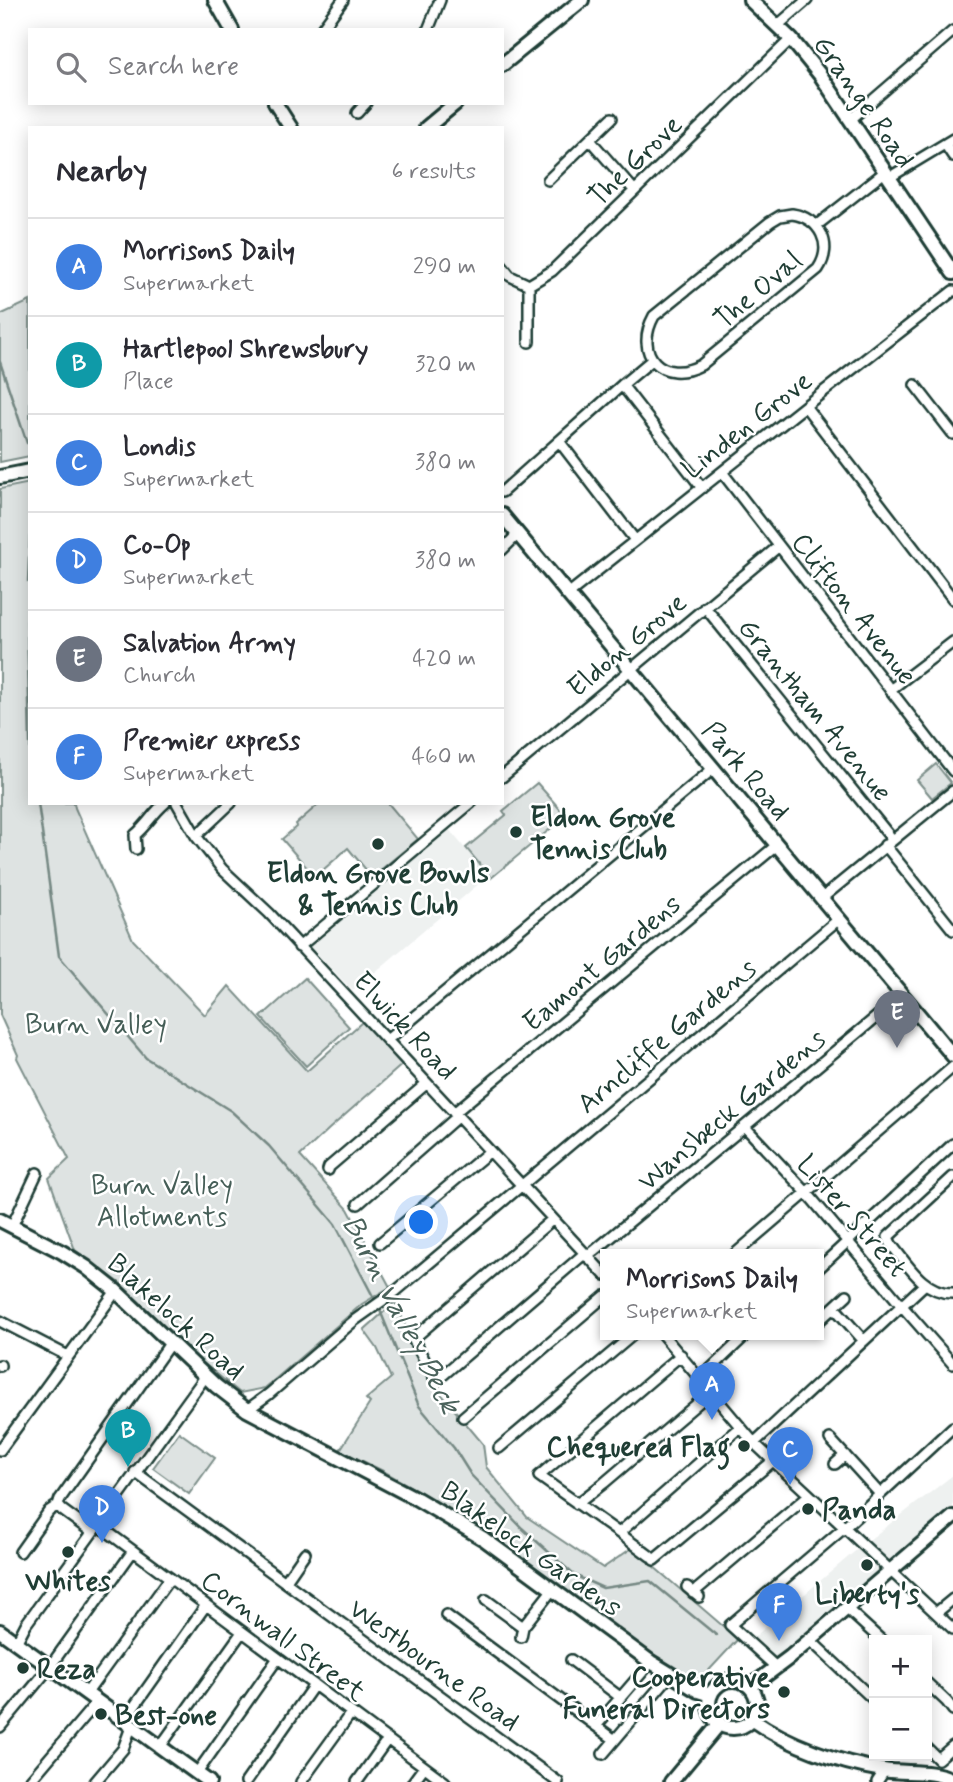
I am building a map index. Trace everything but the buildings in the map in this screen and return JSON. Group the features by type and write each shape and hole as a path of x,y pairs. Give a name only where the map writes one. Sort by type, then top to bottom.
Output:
{"street":[{"path":"215,0 231,28"},
{"path":"322,28 342,0"},
{"path":"429,28 440,0"},
{"path":"504,63 582,0"},
{"name":"Grange Road","path":"750,0 791,39 821,76 953,273"},
{"path":"777,26 807,0"},
{"path":"851,120 953,31"},
{"name":"The Grove","path":"529,285 552,271 791,39"},
{"path":"276,105 290,126"},
{"path":"357,113 364,105"},
{"path":"428,126 454,105"},
{"path":"548,180 612,118"},
{"path":"590,140 634,190"},
{"path":"817,225 888,174 949,141 953,156"},
{"name":"The Oval","path":"800,215 817,225 825,241 825,250 821,265 813,275 701,365 678,372 662,368 652,360 646,346 646,336 649,325 658,312 775,218 800,215"},
{"path":"504,268 510,276 529,285 529,342"},
{"name":"Linden Grove","path":"568,594 953,291"},
{"path":"504,490 652,360"},
{"path":"622,384 702,488"},
{"path":"915,385 953,434"},
{"path":"804,406 953,599"},
{"path":"559,441 635,540"},
{"path":"0,477 28,471"},
{"name":"Clifton Avenue","path":"722,472 953,771"},
{"name":"Park Road","path":"504,518 953,1055"},
{"path":"504,548 518,534"},
{"name":"Eldon Grove","path":"504,775 779,546"},
{"name":"Grantham Avenue","path":"705,607 889,842 953,930"},
{"path":"890,690 953,642"},
{"path":"387,1040 714,768"},
{"path":"822,898 953,790"},
{"path":"136,849 132,832 145,827 153,813 163,805"},
{"name":"Elwick Road","path":"178,805 196,836 222,869 269,913 600,1270"},
{"path":"196,836 228,805"},
{"path":"299,947 469,805"},
{"name":"Eamont Gardens","path":"358,1204 456,1115 777,845"},
{"name":"Arncliffe Gardens","path":"247,1410 370,1309 396,1291 839,919"},
{"name":"Wansbeck Gardens","path":"553,1219 413,1339 436,1381 903,995"},
{"path":"741,1249 953,1068"},
{"path":"328,1170 426,1084"},
{"name":"Lister Street","path":"745,1127 807,1193 953,1364"},
{"path":"824,1263 953,1144"},
{"path":"380,1243 489,1152"},
{"path":"6,1223 37,1173"},
{"path":"953,1177 888,1237 925,1284 934,1290 953,1293"},
{"name":"Blakelock Road","path":"6,1223 79,1262 116,1291 205,1377 247,1410"},
{"path":"754,1443 925,1284"},
{"path":"1,1448 116,1291"},
{"path":"824,1316 847,1295"},
{"path":"463,1417 600,1300"},
{"path":"834,1307 863,1341"},
{"path":"0,1321 68,1356"},
{"path":"824,1325 828,1329"},
{"path":"499,1448 627,1340"},
{"path":"667,1340 754,1443 953,1629"},
{"path":"700,1379 741,1340"},
{"path":"20,1552 49,1511 58,1505 171,1342"},
{"path":"681,1356 539,1476 652,1558 773,1461"},
{"path":"16,1643 26,1624 94,1528 205,1377"},
{"path":"577,1504 711,1392"},
{"name":"Blakelock Gardens","path":"247,1410 407,1494 484,1538 651,1662 711,1695"},
{"path":"619,1532 740,1427"},
{"path":"778,1668 730,1625 844,1528 953,1427"},
{"path":"830,1440 880,1494"},
{"path":"835,1464 845,1455"},
{"name":"Westbourne Road","path":"135,1472 558,1782"},
{"path":"693,1592 809,1495"},
{"name":"Cornwall Street","path":"58,1505 62,1510 133,1551 445,1782"},
{"path":"750,1687 778,1668 953,1517"},
{"path":"0,1727 49,1668 133,1551"},
{"path":"285,1582 305,1553"},
{"path":"86,1693 170,1578"},
{"path":"522,1637 523,1627 553,1589"},
{"path":"936,1613 953,1599"},
{"path":"486,1600 523,1627"},
{"path":"95,1782 123,1749 127,1724 206,1605"},
{"path":"846,1608 876,1635"},
{"path":"446,1615 615,1740"},
{"path":"0,1631 209,1782"},
{"path":"160,1747 242,1632"},
{"path":"810,1640 872,1698"},
{"path":"197,1773 278,1658"},
{"path":"571,1660 620,1698"},
{"path":"596,1726 651,1662"},
{"path":"603,1754 671,1675"},
{"path":"729,1680 744,1682 757,1700 757,1707 751,1719 740,1727 733,1728 720,1723 712,1714 711,1695 721,1683 729,1680"},
{"path":"246,1782 314,1685"},
{"path":"932,1688 953,1710"},
{"path":"29,1782 97,1702"},
{"path":"301,1782 351,1713"},
{"path":"751,1719 773,1734 841,1760 885,1770 923,1772 953,1780"},
{"path":"670,1782 720,1723"},
{"path":"357,1782 387,1740"},
{"path":"932,1753 938,1759 953,1746"},
{"path":"413,1782 424,1767"},
{"path":"877,1782 885,1770"}],"shaded area":[{"path":"448,828 488,876 353,991 309,945"},
{"path":"953,1475 953,1509 777,1660 752,1639 860,1547"}],"green space":[{"path":"28,302 28,456 0,462 0,315"},
{"path":"28,483 28,805 74,805 133,940 205,1015 229,986 307,1071 362,1022 404,1063 300,1156 348,1209 390,1287 362,1304 265,1388 240,1393 196,1357 120,1283 75,1250 49,1178 69,1159 17,1058 0,1015 0,489"},
{"path":"936,764 951,783 932,798 917,780"},
{"name":"Eldon Grove Tennis Club","path":"537,783 566,816 491,878 466,848 506,815 503,811"},
{"name":"Eldon Grove Bowls & Tennis Club","path":"318,805 390,805 418,839 372,877 348,848 315,877 282,839"},
{"path":"305,978 349,1027 306,1066 261,1017"},
{"path":"395,1302 432,1383 483,1444 486,1467 527,1517 603,1568 632,1548 738,1639 701,1679 682,1677 459,1514 340,1450 370,1403 366,1399 391,1378 377,1348 364,1330"},
{"path":"179,1432 215,1458 189,1494 153,1468"}],"waterway":[{"path":"0,362 27,443"},
{"name":"Burn Valley Beck","path":"27,621 28,662"},
{"name":"Burn Valley Beck","path":"38,805 59,956 146,1058 231,1111 269,1146 335,1224 376,1302"},
{"name":"Burn Valley Beck","path":"379,1308 419,1406 454,1448 471,1475 522,1528 574,1575 603,1588 650,1581 716,1635"}],"place":[{"name":"Eldon Grove Tennis Club","path":"516,832"},
{"name":"Eldon Grove Bowls & Tennis Club","path":"378,844"},
{"name":"Salvation Army","path":"897,1048"},
{"name":"Morrisons Daily","path":"712,1420"},
{"name":"Chequered Flag","path":"744,1446"},
{"name":"Hartlepool Shrewsbury","path":"128,1467"},
{"name":"Londis","path":"790,1485"},
{"name":"Panda","path":"808,1509"},
{"name":"Co-Op","path":"102,1543"},
{"name":"Whites","path":"68,1552"},
{"name":"Liberty's","path":"867,1565"},
{"name":"Premier express","path":"779,1641"},
{"name":"Reza","path":"23,1668"},
{"name":"Cooperative Funeral Directors","path":"784,1692"},
{"name":"Best-one","path":"101,1714"}],"park label":[{"name":"Burn Valley","path":"96,1023"},
{"name":"Burn Valley Allotments","path":"162,1200"}]}
